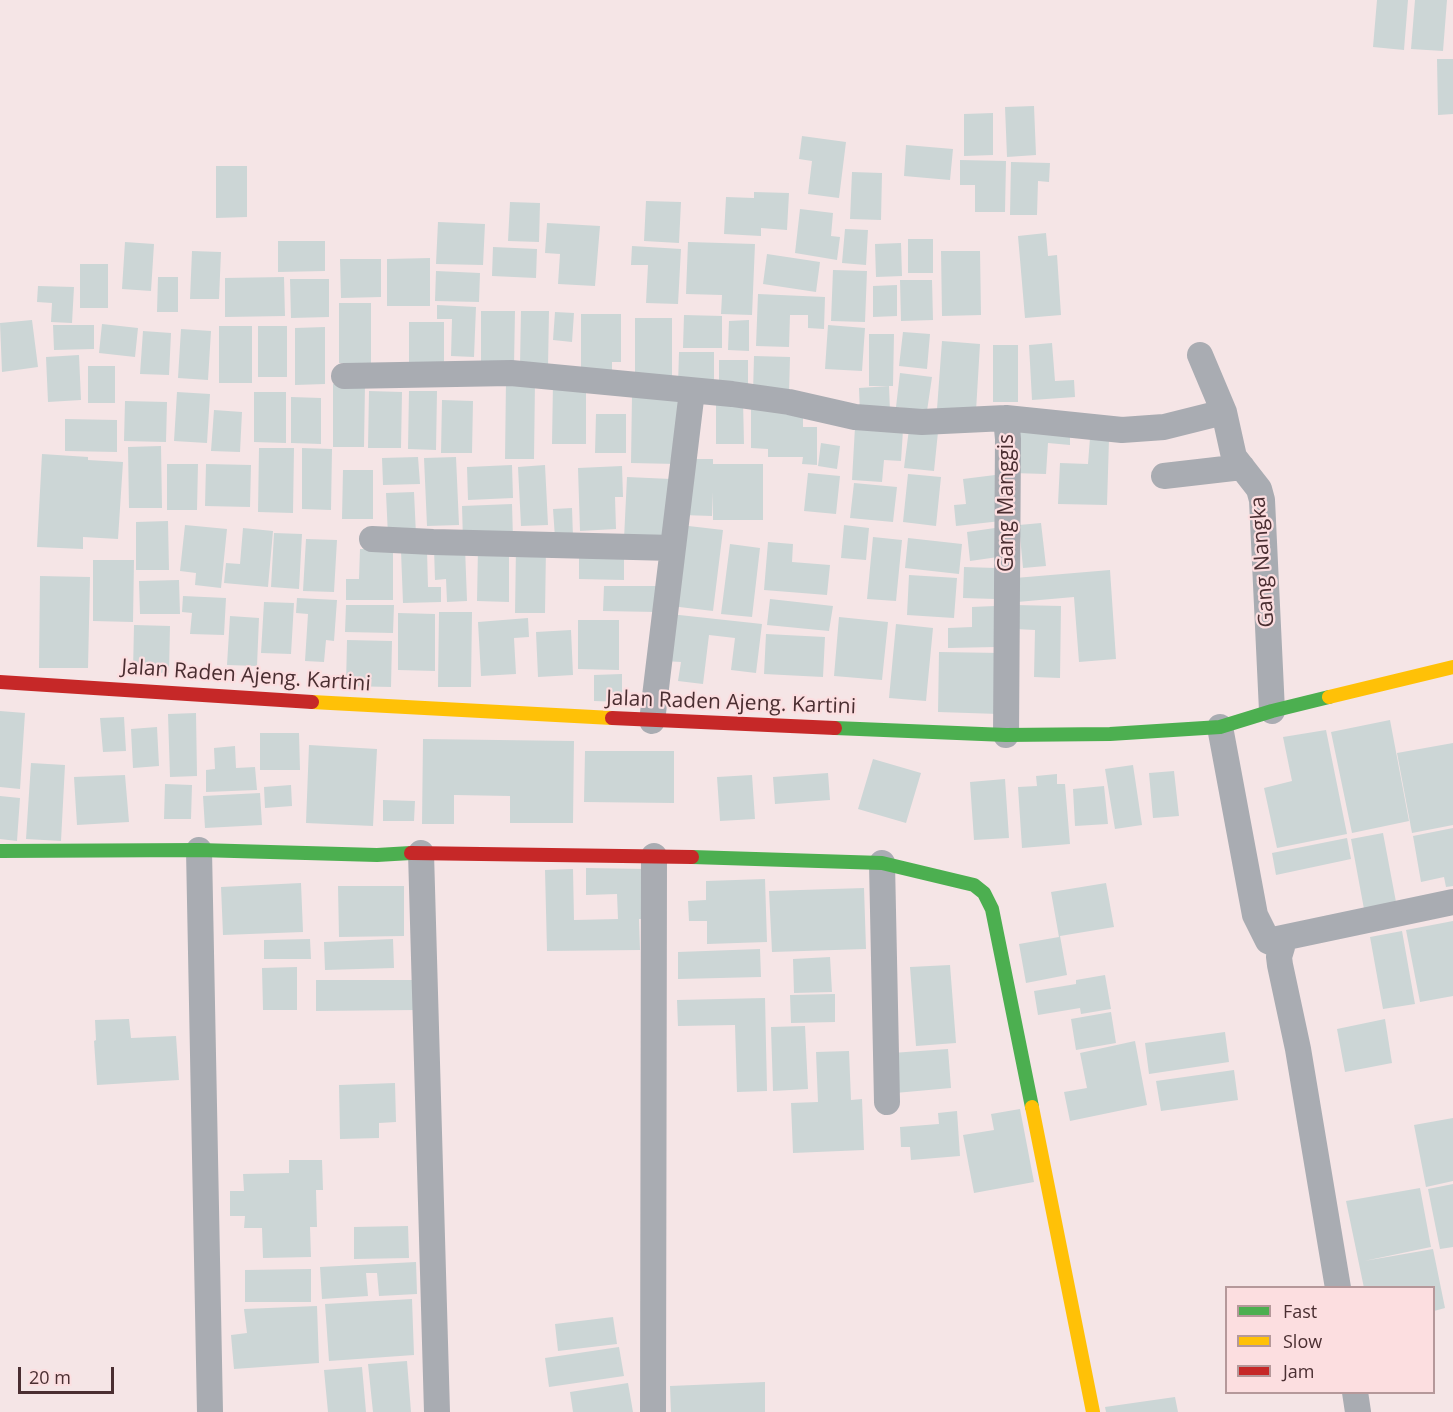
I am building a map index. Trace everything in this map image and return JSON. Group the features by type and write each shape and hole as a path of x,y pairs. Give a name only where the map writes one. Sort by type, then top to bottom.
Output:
{"street":[{"name":"Gang Nangka","path":"1200,355 1224,412 1232,453 1258,489 1262,500 1272,711"},
{"path":"344,376 511,373 789,402 855,417 922,422 1006,418"},
{"path":"652,721 692,391"},
{"name":"Gang Manggis","path":"1006,735 1008,439 1006,418 1122,430 1164,427 1224,412"},
{"path":"1164,476 1242,467"},
{"path":"372,539 673,548"},
{"name":"Jalan Raden Ajeng. Kartini","path":"0,681 456,711 652,721 1006,735 1110,734 1220,727 1272,711 1453,667"},
{"path":"1220,727 1255,915 1268,941 1282,947 1279,957 1280,965 1298,1049 1338,1286"},
{"path":"0,851 199,850 377,855 421,853 654,856 882,863 974,885 984,893 992,909 1093,1412"},
{"path":"199,850 210,1412"},
{"path":"421,853 437,1412"},
{"path":"653,1412 654,856"},
{"path":"882,863 886,1101"},
{"path":"1268,941 1453,902"},
{"path":"1355,1394 1358,1412"}],"building":[{"path":"1377,0 1408,0 1404,50 1373,47"},
{"path":"1415,0 1447,0 1443,51 1411,49"},
{"path":"1437,59 1453,59 1453,114 1438,115"},
{"path":"1034,106 1036,155 1007,157 1005,107"},
{"path":"993,113 993,155 964,156 964,114"},
{"path":"802,136 846,142 839,198 808,194 812,161 799,159"},
{"path":"906,145 953,149 950,180 904,176"},
{"path":"960,160 1006,161 1005,212 975,212 975,185 960,185"},
{"path":"1011,162 1050,163 1049,182 1038,181 1037,215 1010,215"},
{"path":"216,166 247,166 247,217 216,218"},
{"path":"852,172 882,173 881,220 850,219"},
{"path":"754,192 789,193 787,230 761,228 761,236 724,234 726,197 754,198"},
{"path":"646,201 681,202 679,243 644,241"},
{"path":"510,202 540,203 539,242 508,241"},
{"path":"800,209 833,213 831,236 840,237 837,260 795,253"},
{"path":"438,222 485,224 483,265 436,264"},
{"path":"547,223 600,226 595,286 558,284 560,254 545,253"},
{"path":"845,229 868,230 866,265 842,263"},
{"path":"1046,233 1048,256 1057,255 1061,315 1025,318 1018,236"},
{"path":"908,239 933,239 933,273 908,273"},
{"path":"278,241 325,241 325,271 278,272"},
{"path":"125,242 154,244 151,291 122,289"},
{"path":"688,242 755,244 752,315 721,314 722,295 686,294"},
{"path":"901,243 902,276 876,277 875,244"},
{"path":"632,246 681,249 678,304 646,303 648,265 631,265"},
{"path":"493,247 537,249 536,278 492,276"},
{"path":"192,251 221,252 219,299 190,299"},
{"path":"941,251 980,251 981,315 942,316"},
{"path":"767,254 820,262 816,292 763,284"},
{"path":"430,258 430,306 387,306 387,259"},
{"path":"340,259 381,259 381,297 341,298"},
{"path":"80,264 108,264 108,308 80,308"},
{"path":"833,270 867,271 865,322 831,321"},
{"path":"436,271 480,273 479,302 435,301"},
{"path":"158,277 178,277 178,312 157,312"},
{"path":"284,277 285,316 225,317 225,278"},
{"path":"290,279 329,279 329,317 291,318"},
{"path":"900,280 932,280 933,320 901,321"},
{"path":"897,285 897,316 873,317 873,286"},
{"path":"38,286 74,287 72,323 51,322 52,303 37,302"},
{"path":"758,294 825,297 824,329 808,328 808,315 790,315 789,347 756,346"},
{"path":"339,303 371,303 371,363 339,363"},
{"path":"437,305 476,307 474,357 451,356 452,319 437,319"},
{"path":"481,311 515,311 514,366 481,365"},
{"path":"521,311 549,311 548,367 520,366"},
{"path":"555,312 574,313 572,342 553,340"},
{"path":"581,314 621,314 621,362 612,362 612,376 581,376"},
{"path":"684,315 722,316 722,348 683,348"},
{"path":"635,318 672,318 672,383 635,383"},
{"path":"32,320 38,367 2,372 0,323"},
{"path":"749,320 749,351 728,350 729,321"},
{"path":"409,322 444,322 444,365 409,365"},
{"path":"102,324 138,328 135,357 99,353"},
{"path":"53,325 94,325 94,349 54,350"},
{"path":"828,325 865,328 862,371 825,369"},
{"path":"219,326 252,326 252,383 219,383"},
{"path":"258,326 287,326 287,377 258,377"},
{"path":"325,327 325,384 295,385 295,328"},
{"path":"181,329 211,331 208,380 178,378"},
{"path":"143,331 171,333 169,375 140,374"},
{"path":"903,332 930,334 927,369 899,366"},
{"path":"869,334 894,334 893,386 869,386"},
{"path":"942,341 980,344 976,411 937,409"},
{"path":"1052,343 1055,381 1074,380 1075,397 1032,400 1029,345"},
{"path":"993,345 1018,345 1018,402 993,402"},
{"path":"679,352 714,352 714,385 678,385"},
{"path":"79,355 81,400 48,402 46,357"},
{"path":"754,356 790,357 789,394 753,393"},
{"path":"719,360 748,360 748,387 719,387"},
{"path":"88,366 115,366 115,403 88,403"},
{"path":"900,373 932,377 927,411 896,407"},
{"path":"506,380 535,381 534,459 505,459"},
{"path":"553,382 586,382 586,444 552,444"},
{"path":"333,384 365,384 364,447 333,447"},
{"path":"889,386 890,412 860,414 859,388"},
{"path":"369,391 402,392 401,448 368,448"},
{"path":"409,391 437,391 436,450 408,449"},
{"path":"177,392 210,394 207,443 174,441"},
{"path":"254,392 286,392 286,443 254,442"},
{"path":"632,395 678,396 677,464 631,463"},
{"path":"291,397 321,398 321,444 291,443"},
{"path":"442,400 473,401 472,453 441,453"},
{"path":"716,400 743,400 744,444 716,444"},
{"path":"125,401 167,402 166,442 124,441"},
{"path":"751,404 803,412 803,427 817,427 817,465 802,464 803,457 768,457 768,449 751,448"},
{"path":"214,410 242,412 240,452 211,451"},
{"path":"596,414 626,414 626,453 595,453"},
{"path":"65,419 117,420 117,452 65,451"},
{"path":"855,427 903,430 901,461 884,460 882,482 852,480"},
{"path":"1015,427 1070,430 1070,445 1048,443 1046,474 1012,473"},
{"path":"909,429 938,432 934,471 904,468"},
{"path":"1090,438 1109,439 1107,505 1058,504 1060,463 1088,464"},
{"path":"821,443 840,446 837,469 818,466"},
{"path":"161,446 162,508 129,508 128,447"},
{"path":"259,448 294,448 293,513 258,512"},
{"path":"302,448 332,449 331,510 302,509"},
{"path":"42,454 123,462 118,539 83,537 83,549 37,547"},
{"path":"418,457 420,484 383,485 382,458"},
{"path":"456,457 459,525 427,526 424,458"},
{"path":"690,459 713,459 713,464 763,464 763,520 713,520 713,492 712,516 682,515"},
{"path":"167,464 198,464 197,510 167,510"},
{"path":"206,464 251,465 250,507 205,506"},
{"path":"512,465 513,498 468,500 467,467"},
{"path":"545,465 548,525 521,526 518,467"},
{"path":"622,466 623,497 615,497 616,529 580,531 578,468"},
{"path":"343,470 373,470 373,519 342,519"},
{"path":"808,473 840,476 836,514 804,511"},
{"path":"908,474 941,477 936,526 903,522"},
{"path":"995,475 1001,521 956,526 954,505 966,504 963,479"},
{"path":"627,477 671,479 667,542 624,539"},
{"path":"854,483 897,487 893,522 850,518"},
{"path":"414,492 416,535 388,536 386,493"},
{"path":"512,504 513,539 463,541 462,506"},
{"path":"572,508 573,537 555,538 553,509"},
{"path":"168,521 169,570 136,570 136,522"},
{"path":"1041,523 1046,566 1023,568 1019,525"},
{"path":"185,525 227,529 221,588 195,585 196,573 180,571"},
{"path":"680,525 723,530 713,611 671,606"},
{"path":"844,525 869,528 866,560 841,558"},
{"path":"243,528 273,531 268,587 224,583 226,563 240,564"},
{"path":"995,528 998,557 970,561 967,532"},
{"path":"274,533 302,534 299,589 271,587"},
{"path":"873,537 902,540 896,601 867,599"},
{"path":"908,538 962,544 959,574 905,568"},
{"path":"306,539 337,540 334,592 303,591"},
{"path":"768,542 793,544 792,562 830,565 827,595 764,590"},
{"path":"730,544 760,548 752,617 721,614"},
{"path":"465,547 467,601 447,602 446,579 435,580 434,548"},
{"path":"516,547 546,547 545,613 515,613"},
{"path":"478,548 509,548 509,602 477,601"},
{"path":"579,548 624,549 624,580 579,579"},
{"path":"360,549 393,549 393,600 346,600 346,579 359,579"},
{"path":"427,550 428,587 441,587 441,602 403,603 401,551"},
{"path":"93,560 134,560 133,622 93,621"},
{"path":"964,567 996,568 995,599 963,598"},
{"path":"1110,570 1116,659 1079,662 1074,597 1017,602 1015,578"},
{"path":"909,575 957,578 954,618 907,615"},
{"path":"40,576 90,577 88,668 39,668"},
{"path":"179,580 180,614 140,614 139,581"},
{"path":"604,586 656,586 656,612 603,611"},
{"path":"183,596 226,598 224,635 190,634 192,613 182,612"},
{"path":"297,598 337,600 334,641 326,640 324,662 305,661 308,614 296,613"},
{"path":"770,599 833,606 829,631 767,625"},
{"path":"264,602 294,603 291,654 261,653"},
{"path":"346,605 394,605 393,633 345,632"},
{"path":"1015,605 1061,606 1060,678 1034,677 1035,630 1015,629"},
{"path":"995,606 996,647 948,648 948,628 972,627 972,607"},
{"path":"439,612 472,612 471,687 438,687"},
{"path":"398,613 435,614 435,671 398,670"},
{"path":"670,614 762,624 756,673 731,670 735,638 709,635 703,684 678,681 681,662 664,661"},
{"path":"230,616 259,618 257,666 227,665"},
{"path":"839,617 888,622 882,680 834,676"},
{"path":"528,618 529,637 514,638 516,674 481,676 478,622"},
{"path":"578,620 619,620 619,670 578,669"},
{"path":"896,624 933,628 926,701 889,698"},
{"path":"134,625 170,626 169,673 133,672"},
{"path":"571,630 573,675 538,677 536,632"},
{"path":"766,634 825,637 823,677 764,674"},
{"path":"347,640 392,641 391,687 346,686"},
{"path":"939,652 1001,653 999,714 938,712"},
{"path":"622,674 622,702 594,701 594,675"},
{"path":"0,711 25,713 20,789 0,787"},
{"path":"196,713 197,776 170,777 168,714"},
{"path":"124,717 126,751 103,752 100,718"},
{"path":"1390,720 1409,821 1352,833 1331,732"},
{"path":"157,727 159,766 133,768 131,729"},
{"path":"1326,730 1347,834 1277,848 1264,788 1292,781 1283,737"},
{"path":"260,733 299,733 300,770 260,770"},
{"path":"423,739 574,741 573,823 510,823 510,796 454,795 454,824 422,824"},
{"path":"1453,743 1453,825 1412,833 1397,753"},
{"path":"309,745 377,749 373,826 306,823"},
{"path":"235,746 236,768 255,767 257,790 206,792 206,770 215,769 214,748"},
{"path":"585,751 674,751 674,803 584,802"},
{"path":"873,759 921,773 906,823 858,809"},
{"path":"31,763 65,765 61,841 26,839"},
{"path":"1133,765 1142,825 1115,829 1105,769"},
{"path":"1174,771 1179,816 1153,818 1149,773"},
{"path":"828,773 830,800 775,804 773,777"},
{"path":"1057,774 1057,784 1065,784 1070,844 1022,848 1018,787 1037,786 1036,776"},
{"path":"125,775 129,822 77,825 74,777"},
{"path":"752,775 755,819 720,821 717,777"},
{"path":"1005,779 1009,838 974,840 970,782"},
{"path":"165,784 192,785 191,819 164,819"},
{"path":"291,785 292,806 265,808 264,787"},
{"path":"1104,786 1108,824 1075,826 1073,789"},
{"path":"260,793 262,825 205,828 203,796"},
{"path":"0,796 20,798 17,841 0,839"},
{"path":"383,800 415,801 414,821 383,821"},
{"path":"1453,828 1453,886 1446,887 1444,877 1421,882 1413,836"},
{"path":"1383,833 1396,902 1364,909 1351,839"},
{"path":"1347,838 1351,859 1276,875 1272,853"},
{"path":"586,868 645,869 646,919 639,919 640,950 547,951 545,870 573,869 574,920 618,919 617,894 586,895"},
{"path":"765,879 767,942 707,944 707,921 689,921 688,901 706,900 706,881"},
{"path":"301,883 303,932 223,935 221,887"},
{"path":"1106,883 1114,927 1060,936 1067,975 1026,983 1019,944 1059,937 1051,892"},
{"path":"338,886 404,886 404,936 339,937"},
{"path":"864,888 866,949 772,952 769,891"},
{"path":"1453,921 1453,996 1420,1002 1406,930"},
{"path":"1402,931 1415,1004 1383,1009 1370,937"},
{"path":"310,939 311,959 264,959 264,940"},
{"path":"393,939 394,968 325,970 324,942"},
{"path":"760,949 761,977 678,979 678,952"},
{"path":"830,957 832,992 794,993 793,959"},
{"path":"950,965 956,1043 916,1046 910,967"},
{"path":"297,967 297,1010 263,1010 262,968"},
{"path":"1105,975 1111,1009 1081,1014 1080,1008 1038,1015 1034,991 1076,984 1076,980"},
{"path":"316,980 415,980 416,1010 316,1011"},
{"path":"835,994 835,1022 791,1023 790,995"},
{"path":"765,998 767,1091 737,1092 735,1025 678,1026 677,1000"},
{"path":"1111,1012 1116,1043 1076,1050 1071,1019"},
{"path":"129,1019 131,1038 176,1036 179,1080 97,1085 95,1020"},
{"path":"1385,1019 1392,1063 1345,1072 1337,1029"},
{"path":"805,1026 808,1089 773,1091 771,1027"},
{"path":"1225,1032 1229,1062 1149,1074 1145,1043"},
{"path":"1135,1041 1147,1105 1070,1121 1064,1092 1087,1088 1080,1053"},
{"path":"948,1049 951,1088 895,1093 892,1053"},
{"path":"849,1051 851,1100 862,1099 864,1150 793,1153 791,1103 818,1102 816,1052"},
{"path":"1234,1070 1238,1100 1161,1111 1156,1081"},
{"path":"395,1083 396,1122 379,1123 379,1138 340,1139 339,1085"},
{"path":"1020,1109 1034,1182 974,1193 963,1135 994,1130 991,1114"},
{"path":"957,1111 960,1156 911,1160 910,1147 901,1147 900,1127 939,1124 938,1113"},
{"path":"1453,1118 1453,1181 1426,1187 1414,1125"},
{"path":"289,1160 322,1160 323,1190 316,1190 317,1227 310,1227 311,1257 263,1258 262,1228 244,1228 245,1216 230,1216 230,1191 244,1191 243,1174 289,1173"},
{"path":"1453,1184 1453,1247 1440,1249 1428,1189"},
{"path":"1420,1188 1431,1247 1364,1261 1433,1249 1445,1308 1435,1311 1435,1286 1364,1286 1346,1201"},
{"path":"408,1226 409,1258 354,1259 354,1227"},
{"path":"416,1262 417,1294 379,1296 377,1273 366,1273 368,1296 322,1299 320,1267"},
{"path":"311,1269 311,1302 245,1302 245,1270"},
{"path":"412,1299 414,1355 329,1361 325,1304"},
{"path":"317,1306 319,1363 234,1369 231,1335 247,1333 244,1309"},
{"path":"613,1317 617,1344 558,1351 555,1324"},
{"path":"619,1347 624,1376 549,1387 545,1358"},
{"path":"407,1361 411,1412 373,1412 368,1364"},
{"path":"362,1367 366,1412 328,1412 324,1370"},
{"path":"765,1382 765,1412 671,1412 670,1386"},
{"path":"628,1383 633,1412 573,1412 570,1392"},
{"path":"1175,1397 1178,1412 1106,1412 1105,1407"}],"traffic: fast":[{"path":"835,728 1006,735 1110,734 1220,727 1329,697"},
{"path":"0,851 199,850 377,855 411,853"},
{"path":"692,857 882,863 974,885 984,893 992,909 1032,1107"}],"traffic: slow":[{"path":"1329,697 1453,667"},
{"path":"312,702 612,718"},
{"path":"1032,1107 1093,1412"}],"traffic: jam":[{"path":"0,682 312,702"},
{"path":"612,718 835,728"},
{"path":"411,853 692,857"}]}
